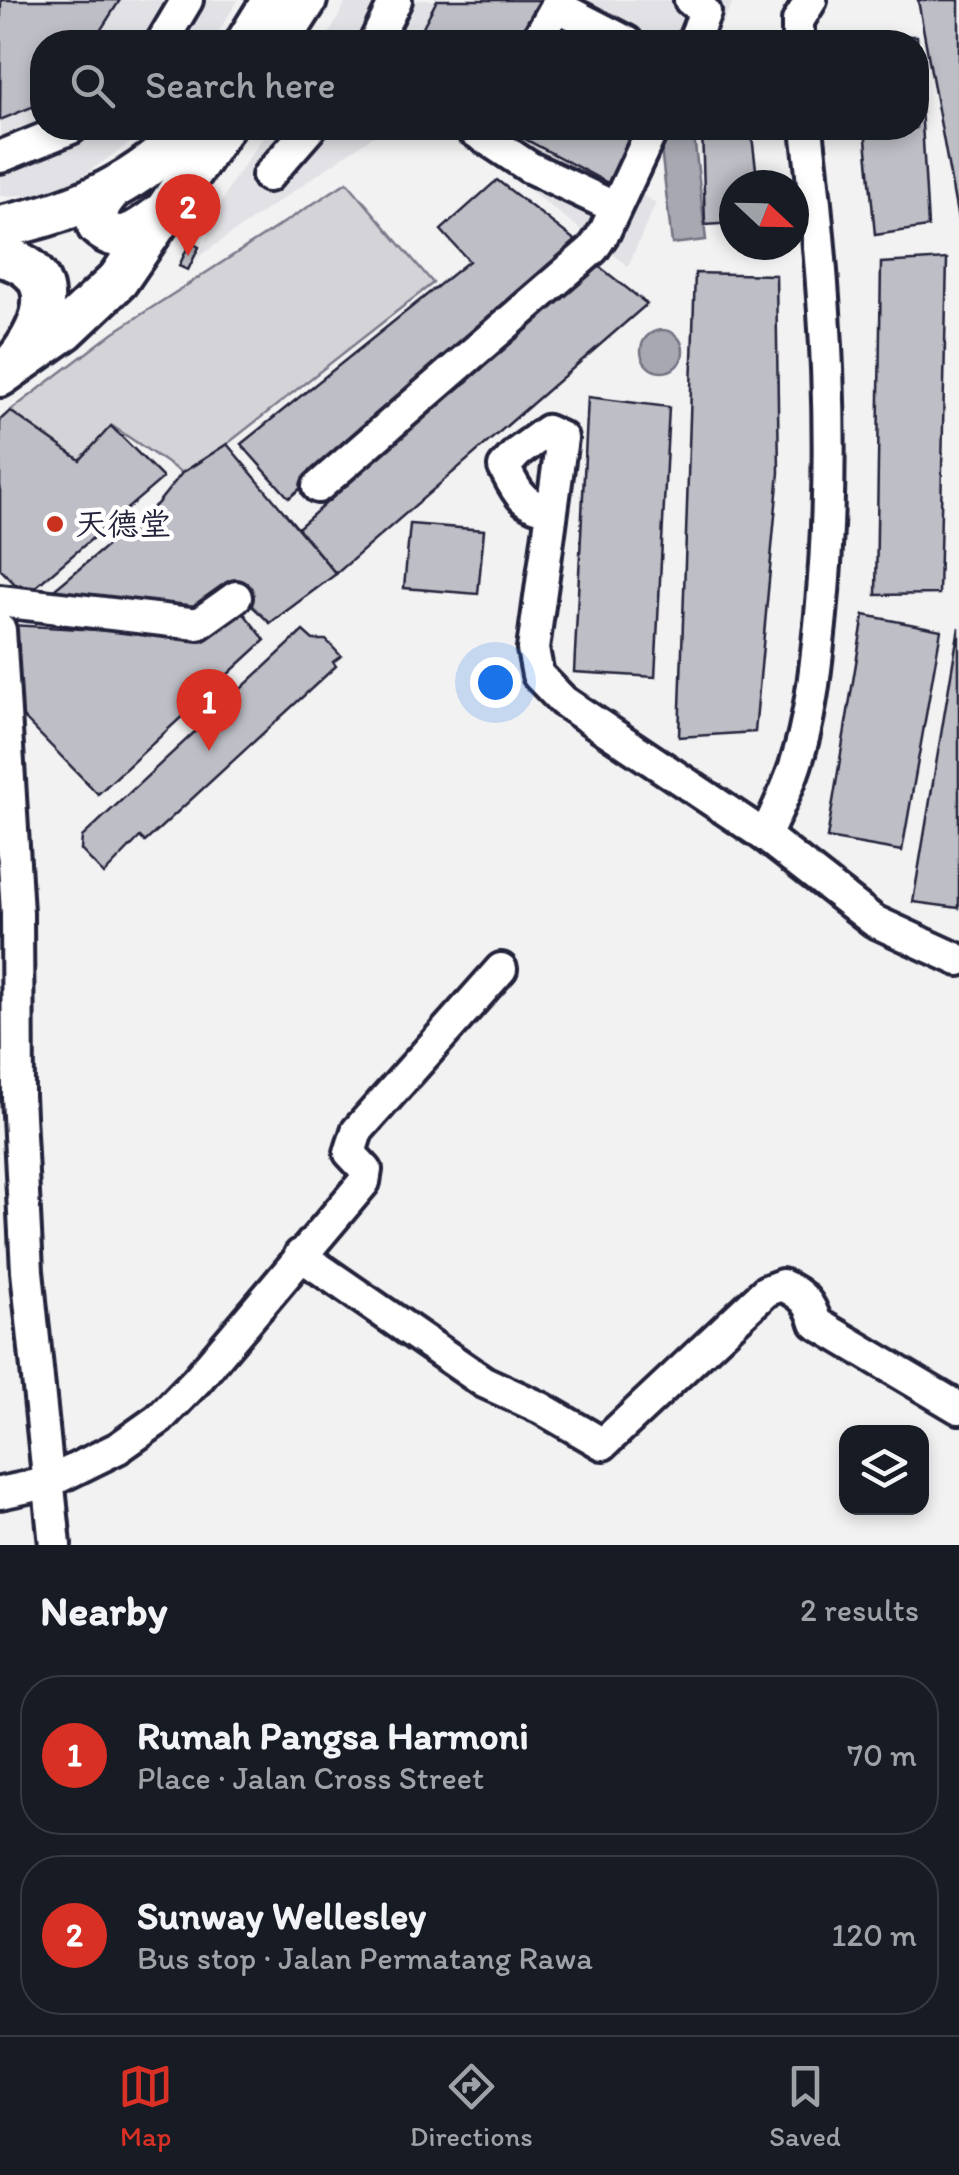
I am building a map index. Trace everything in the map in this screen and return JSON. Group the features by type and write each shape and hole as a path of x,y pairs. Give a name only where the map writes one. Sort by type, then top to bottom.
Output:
{"main road":[{"path":"254,30 273,0"},
{"path":"287,30 306,0"},
{"path":"0,227 110,191 148,168 177,140"},
{"path":"3,374 65,330 118,280 214,140"},
{"path":"110,191 101,201 96,218 98,226 112,236 133,236 164,212"},
{"path":"0,256 26,265 35,273 44,295 37,330 3,374"}],"street":[{"path":"169,30 187,0"},
{"path":"381,30 396,0"},
{"path":"690,0 705,12 698,30"},
{"path":"798,30 798,21 811,0"},
{"path":"543,30 558,3 606,30"},
{"path":"0,156 41,140"},
{"path":"268,176 300,140"},
{"path":"494,140 530,166 614,207"},
{"path":"318,487 593,248 647,140"},
{"path":"765,836 796,763 804,731 818,646 831,474 828,358 808,140"},
{"path":"550,508 532,648 538,675 563,701 765,836 874,921 959,960"},
{"path":"0,601 198,624 236,596"},
{"path":"0,630 17,912 9,1108 56,1545"},
{"path":"0,1493 47,1483 118,1448 159,1419 246,1324 364,1182 366,1170 350,1153 356,1130 501,970"},
{"path":"300,1255 484,1382 540,1408 602,1444 766,1291 782,1285 798,1292 810,1304 816,1323 959,1408"}],"shaded area":[{"path":"0,0 238,0 219,30 30,30 30,140 135,140 56,194 0,196"},
{"path":"347,0 734,0 719,30 331,30"},
{"path":"261,140 368,140 198,257 229,187"},
{"path":"465,140 666,140 639,194 656,203 628,266"},
{"path":"660,140 694,140 706,240 672,244"},
{"path":"347,182 433,283 227,444 182,473 112,426 80,460 10,411 114,332"},
{"path":"662,330 677,336 683,351 677,366 662,372 647,366 641,351 647,336"}],"building":[{"path":"1,0 120,0 101,30 30,30 30,108 0,120"},
{"path":"437,0 546,0 530,30 421,30"},
{"path":"918,0 959,0 959,225 929,60 929,30 923,30"},
{"path":"527,140 631,140 608,183"},
{"path":"702,140 752,140 756,170 719,170 719,224 705,225"},
{"path":"866,140 923,140 928,227 875,235"},
{"path":"497,180 585,248 289,498 241,444 469,261 441,230"},
{"path":"190,242 199,247 188,270 179,266"},
{"path":"947,259 939,594 876,595 881,263"},
{"path":"596,264 647,304 336,574 298,528"},
{"path":"695,273 776,275 779,472 755,732 679,737"},
{"path":"588,397 669,407 655,677 574,672"},
{"name":"天德堂","path":"10,411 80,460 111,426 163,478 26,595 0,569 0,420"},
{"path":"227,444 336,574 270,623 231,586 198,611 43,599 157,504 182,473"},
{"path":"410,524 484,530 478,594 404,588"},
{"path":"238,606 265,640 98,794 23,717 11,625 203,636"},
{"path":"864,615 941,630 902,851 827,838"},
{"path":"959,627 959,908 913,902"},
{"path":"303,631 313,640 326,640 341,656 333,662 336,666 145,842 140,837 104,874 81,850 82,837"}],"place":[{"name":"Sunway Wellesley","path":"188,256"},
{"name":"天德堂","path":"55,524"},
{"name":"Rumah Pangsa Harmoni","path":"209,751"}]}
